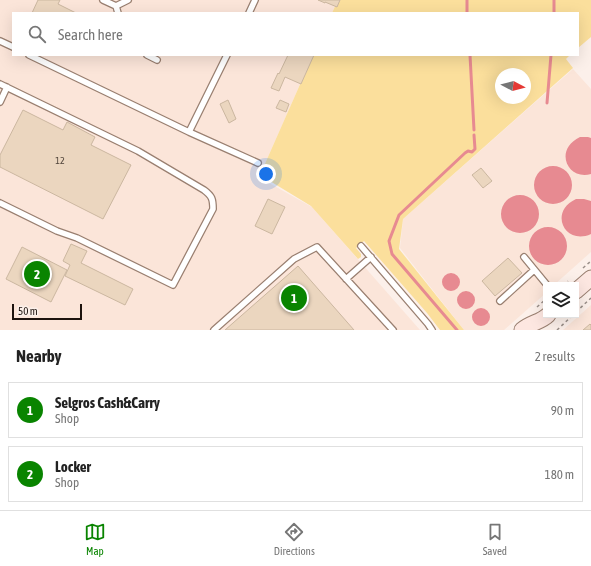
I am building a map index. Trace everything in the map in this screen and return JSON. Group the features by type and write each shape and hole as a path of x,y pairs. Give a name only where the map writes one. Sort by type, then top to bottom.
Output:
{"street":[{"path":"579,288 591,278"},
{"path":"522,330 543,321"}],"lane":[{"path":"103,0 116,6 118,12"},
{"path":"116,6 128,0"},
{"path":"250,12 256,0"},
{"path":"0,41 12,47"},
{"path":"32,56 189,132 258,163"},
{"path":"149,56 157,60"},
{"path":"189,132 227,56"},
{"path":"0,84 138,151 204,190 210,195 213,202 213,209 173,285 77,238 57,231 0,203"},
{"path":"0,102 7,87"},
{"path":"361,246 432,330"},
{"path":"214,330 294,259 317,247 393,330"},
{"path":"346,279 371,257"},
{"path":"524,257 544,282"},
{"path":"500,301 534,270"}],"path":[{"path":"579,309 591,298"},
{"path":"557,330 570,318"}],"shaded area":[{"path":"0,0 338,0 332,12 12,12 12,56 313,56 260,178 312,207 420,330 0,330"},
{"path":"338,0 591,0 591,37 579,47 579,12 332,12"},
{"path":"313,56 569,56 566,59 573,68 403,219 399,249 464,330 440,330 364,241 356,248 361,254 361,257 358,259 311,206 260,175"},
{"path":"573,69 591,89 591,252 557,282 543,282 543,296 504,330 464,330 400,248 403,219"},
{"path":"580,137 591,138 591,174 583,175 576,173 570,169 567,163 567,149"},
{"path":"549,166 557,166 567,171 571,178 571,192 567,199 557,204 549,204 539,199 537,196 534,189 534,181 539,171 542,169"},
{"path":"516,195 524,195 534,200 538,207 538,221 534,228 524,233 516,233 506,228 504,225 501,218 501,210 506,200 509,198"},
{"path":"576,199 591,201 591,234 582,236 574,235 567,232 563,226 563,212 568,205"},
{"path":"544,227 552,227 562,232 566,239 566,253 562,260 552,265 544,265 534,260 532,257 529,250 529,242 534,232 537,230"},
{"path":"451,273 457,276 460,282 457,288 451,291 445,288 442,282 445,276"},
{"path":"466,291 472,294 475,300 472,306 466,309 460,306 457,300 460,294"},
{"path":"591,305 591,330 563,330 576,318 579,318 579,316"},
{"path":"481,308 487,311 490,317 487,323 481,326 475,323 472,317 475,311"}],"building":[{"path":"38,0 60,0 58,4 74,12 32,12"},
{"path":"318,0 340,0 337,7"},
{"path":"288,56 314,56 301,84 285,77 279,91 271,88 278,73 279,74"},
{"path":"228,100 236,119 229,123 220,104"},
{"path":"280,100 289,104 286,112 276,108"},
{"path":"23,110 63,130 67,122 95,137 91,145 131,165 103,219 0,167 0,155"},
{"path":"481,168 492,181 483,188 472,175"},
{"path":"268,199 285,207 272,234 255,226"},
{"path":"71,244 87,251 81,263 133,289 125,305 65,276 70,265 63,261"},
{"path":"22,247 67,270 51,302 6,279"},
{"path":"508,258 522,273 495,296 482,281"},
{"path":"298,266 354,330 225,330"},
{"path":"590,324 591,330 583,330"}],"waterway":[{"path":"467,0 467,12"},
{"path":"554,0 554,12"},
{"path":"470,56 474,130"},
{"path":"547,103 551,56"},
{"path":"457,330 392,254 389,241 399,215 465,153 468,151 472,152 475,149 474,135"}],"place":[{"name":"Locker","path":"37,274"},
{"name":"Selgros Cash&Carry","path":"294,298"}]}
